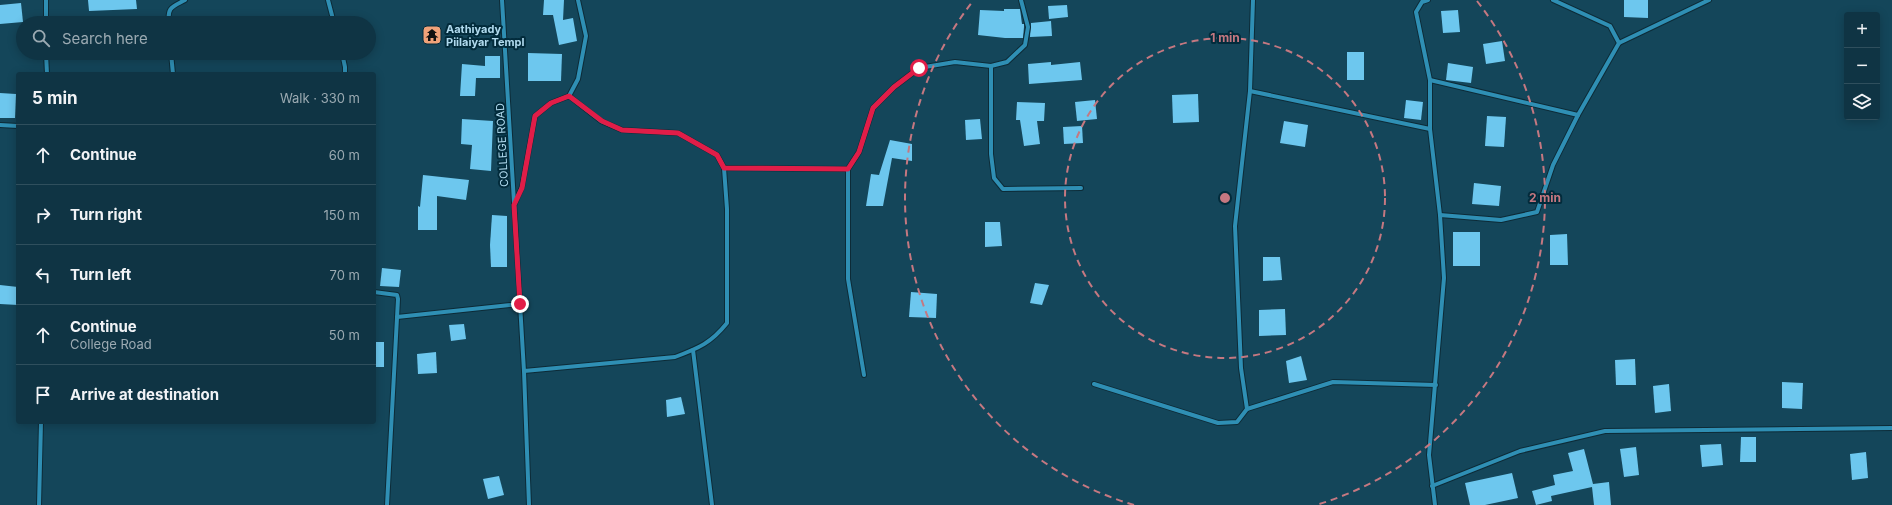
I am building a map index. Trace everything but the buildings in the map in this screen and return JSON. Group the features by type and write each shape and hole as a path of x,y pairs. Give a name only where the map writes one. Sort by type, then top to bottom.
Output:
{"street":[{"path":"46,0 46,16"},
{"path":"168,16 168,13 172,7 185,0"},
{"path":"328,0 332,16"},
{"name":"COLLEGE ROAD","path":"502,0 524,371 529,505"},
{"path":"514,205 522,188 535,116 551,103 569,96 578,79 586,36 578,0"},
{"path":"864,375 848,279 848,169 859,152 873,108 894,87 919,68 955,62 991,66 1007,62 1025,45 1028,27 1022,0"},
{"path":"1247,408 1241,368 1235,226 1250,91 1253,0"},
{"path":"1428,0 1422,2 1416,12 1430,80 1430,129 1440,215 1444,278 1429,455 1435,505"},
{"path":"1553,0 1610,26 1619,43"},
{"path":"1440,215 1501,220 1537,212 1553,165 1578,115 1619,43 1709,0"},
{"path":"46,60 47,72"},
{"path":"172,60 173,72"},
{"path":"344,60 345,72"},
{"path":"991,66 991,154 994,178 1003,189 1082,188"},
{"path":"1430,80 1578,115"},
{"path":"1250,91 1430,129"},
{"path":"524,371 675,357 693,350 716,337 727,323 727,209 724,168 717,155 678,133 622,130 602,121 569,96"},
{"path":"0,125 16,126"},
{"path":"724,168 848,169"},
{"path":"376,292 397,295 398,317 387,505"},
{"path":"398,317 520,304"},
{"path":"693,350 712,505"},
{"path":"1094,384 1218,423 1237,422 1247,408 1333,382 1436,385"},
{"path":"39,505 41,424"},
{"path":"1432,486 1520,451 1605,431 1892,428"}],"place":[{"name":"Aathiyady Piilaiyar Templ","path":"432,35"}],"route":[{"path":"520,304 514,205 522,188 535,116 551,103 569,96 602,121 622,130 678,133 717,155 724,168 848,169 859,152 873,108 894,87 919,68"}]}
